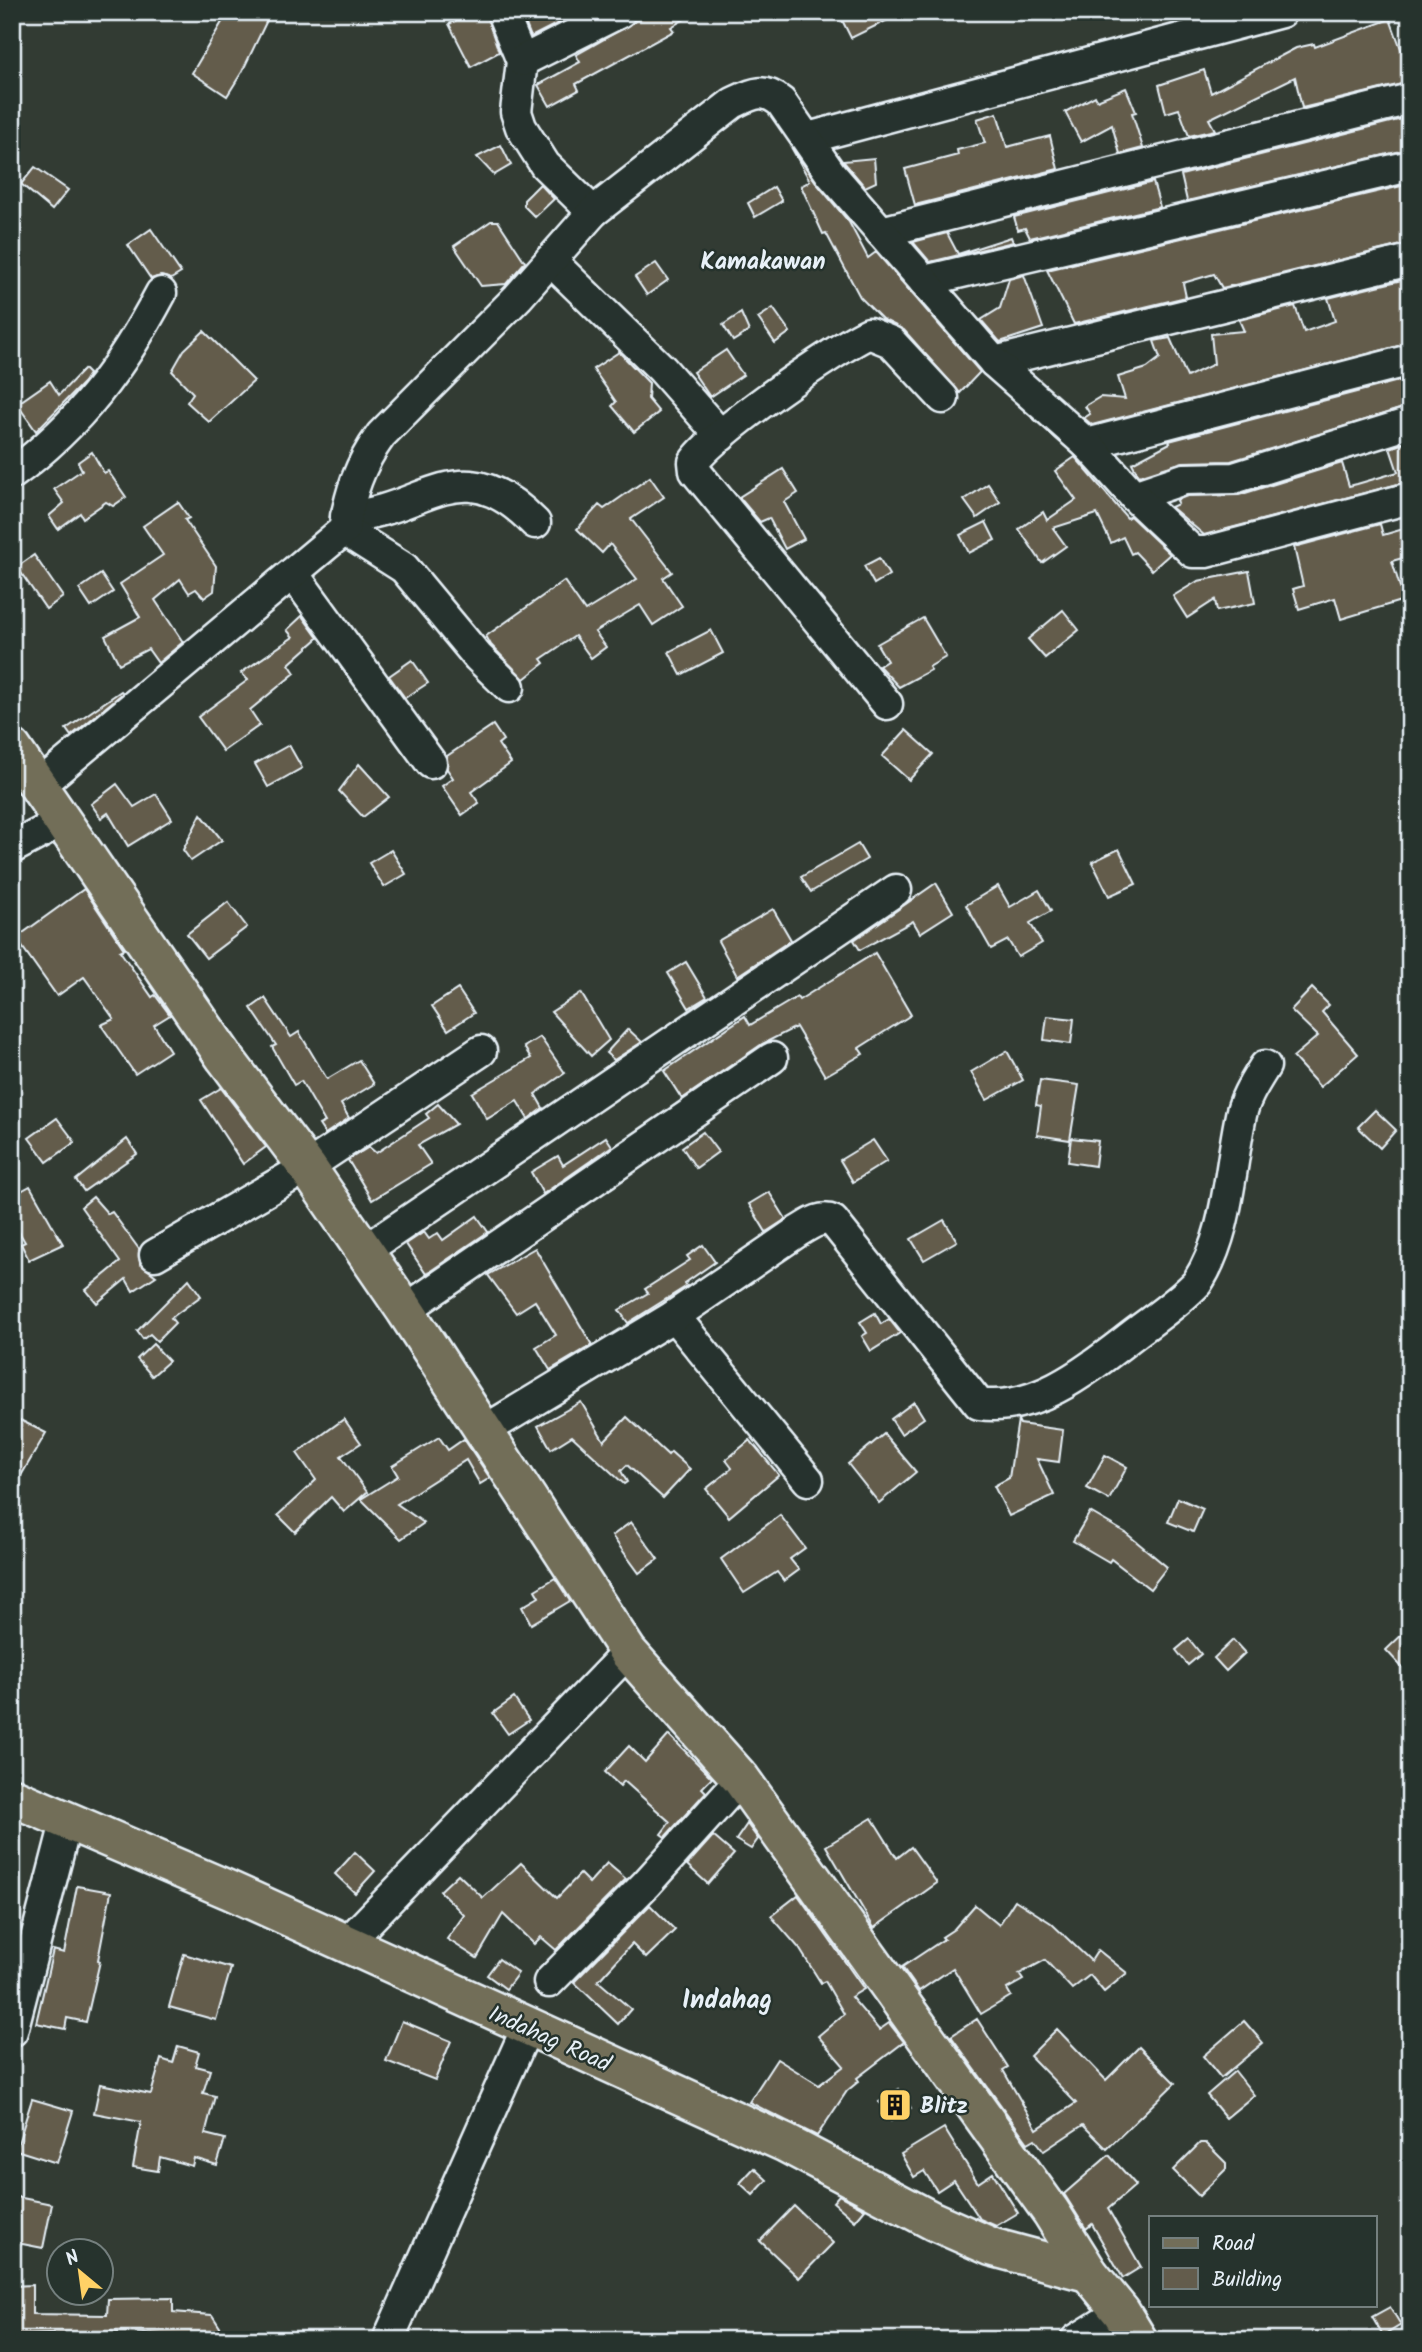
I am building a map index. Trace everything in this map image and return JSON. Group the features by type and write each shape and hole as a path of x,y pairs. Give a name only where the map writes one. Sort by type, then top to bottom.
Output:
{"main road":[{"path":"12,748 225,1058 307,1167 405,1310 482,1432 628,1652 741,1779 1051,2211 1088,2273 1129,2326"},
{"name":"Indahag Road","path":"12,1797 346,1944 785,2143 933,2221 992,2247 1088,2273"}],"street":[{"path":"502,12 522,61 516,112 521,127 545,165 593,212"},
{"path":"522,61 620,12"},
{"path":"808,138 1281,12"},
{"path":"345,523 354,480 365,456 381,435 518,297 593,212 733,103 758,92 771,94 780,102 831,174 994,362 1087,444 1184,546 1198,553 1410,498"},
{"path":"881,232 1410,99"},
{"path":"924,281 1410,166"},
{"path":"550,260 662,369 722,436"},
{"path":"994,362 1410,260"},
{"path":"12,474 70,427 96,397 134,343 161,293"},
{"path":"887,704 695,471 694,461 722,436 851,341 869,333 891,342 943,398"},
{"path":"1087,444 1410,360"},
{"path":"1134,496 1184,479 1234,478 1410,423"},
{"path":"37,787 294,575 345,523 442,487 459,484 507,498 535,523"},
{"path":"345,523 404,568 478,657 509,687"},
{"path":"294,575 431,763"},
{"path":"12,848 61,822"},
{"path":"364,1251 897,890"},
{"path":"155,1255 307,1167 481,1051"},
{"path":"405,1310 585,1183 772,1058"},
{"path":"482,1432 674,1316 797,1232 817,1220 827,1219 833,1221 979,1404 993,1406 1038,1396 1085,1371 1197,1283 1207,1268 1219,1234 1235,1161 1240,1118 1265,1066"},
{"path":"674,1316 808,1480"},
{"path":"346,1944 628,1652"},
{"path":"549,1982 646,1884 741,1779"},
{"path":"12,2031 66,1819"},
{"path":"388,2340 527,2028"},
{"path":"1076,2340 1129,2326"}],"building":[{"path":"228,12 271,12 242,72 227,96 192,73"},
{"path":"450,12 485,12 499,52 471,67 449,24 455,21"},
{"path":"521,12 580,12 531,37"},
{"path":"652,12 697,12 671,27 674,31 576,84 579,90 550,106 538,85 580,62 576,55"},
{"path":"838,12 904,12 851,38"},
{"path":"1390,19 1403,54 1410,51 1410,82 1302,108 1295,77 1209,119 1215,130 1189,136 1179,109 1166,113 1159,85 1204,70 1211,93 1296,48 1314,44 1315,47"},
{"path":"1126,88 1136,112 1132,113 1143,148 1120,154 1112,125 1081,142 1065,112 1095,96 1097,100"},
{"path":"997,113 1007,147 1050,136 1058,169 915,205 905,169 958,155 957,150 985,143 977,119"},
{"path":"1410,117 1410,149 1187,201 1181,175"},
{"path":"501,145 511,165 494,175 477,157"},
{"path":"791,147 849,222 868,258 876,252 980,372 960,393 904,330 882,319 860,297 826,233 823,234 801,186 810,181"},
{"path":"874,158 876,182 865,187 843,161"},
{"path":"35,167 68,190 52,210 21,184"},
{"path":"1153,182 1160,207 1030,238 1025,228 1018,230 1014,217"},
{"path":"540,184 554,199 535,217 524,206 524,200"},
{"path":"1410,184 1410,243 1222,288 1214,274 1183,283 1186,297 1074,324 1047,270"},
{"path":"774,187 782,201 755,217 748,203"},
{"path":"491,221 498,221 525,262 506,284 481,286 454,246"},
{"path":"151,229 181,273 171,279 161,276 151,279 128,245"},
{"path":"947,233 958,254 1011,237 1013,242 930,262 913,242"},
{"path":"656,263 668,280 647,295 635,277"},
{"path":"1024,275 1043,328 1000,342 981,320 1000,308 1009,279"},
{"path":"1410,278 1410,343 1092,425 1084,418 1090,414 1085,406 1100,397 1125,399 1118,377 1147,368 1160,358 1154,341 1170,338 1187,377 1214,364 1211,334 1244,331 1239,320 1295,306 1304,332 1335,321 1328,298"},
{"path":"773,308 790,332 775,343 758,318"},
{"path":"741,313 749,331 733,341 723,325"},
{"path":"204,331 254,381 209,422 187,402 193,393 172,371 184,350"},
{"path":"726,350 743,375 710,397 693,372"},
{"path":"619,352 649,383 648,399 659,412 634,432 612,406 616,402 593,369"},
{"path":"84,369 89,374 84,382 36,431 17,404 50,381 59,395"},
{"path":"1410,378 1410,406 1231,461 1183,462 1139,476 1132,463 1170,443 1169,441"},
{"path":"1410,441 1410,481 1204,535 1171,507 1178,504 1177,500 1187,496 1239,495 1342,463 1349,486 1357,484 1398,472 1390,448"},
{"path":"92,452 104,473 108,471 126,497 113,506 106,502 83,518 80,513 58,529 49,516 64,503 54,489 82,470 78,462"},
{"path":"1075,457 1127,518 1130,516 1170,554 1152,570 1135,552 1131,554 1123,537 1111,543 1097,514 1053,528 1066,546 1042,563 1019,529 1043,512 1047,520 1076,500 1055,471"},
{"path":"783,469 798,493 784,502 804,539 785,549 769,518 760,522 739,497"},
{"path":"650,477 664,497 631,519 672,572 663,578 682,606 653,625 640,605 595,632 606,647 591,658 575,636 541,659 544,663 524,679 491,645 486,636 564,581 585,611 637,579 610,544 602,553 577,529 599,505 604,509"},
{"path":"988,484 1000,502 977,518 964,500"},
{"path":"178,502 189,518 185,520 216,566 214,591 204,598 196,589 189,593 180,579 155,600 183,642 158,663 148,649 119,664 105,636 140,617 120,584 163,555 143,526"},
{"path":"986,522 995,540 969,553 960,535"},
{"path":"1380,524 1383,535 1410,527 1410,556 1392,561 1404,600 1341,619 1335,598 1299,609 1293,589 1303,586 1294,547"},
{"path":"34,555 63,597 46,609 17,567"},
{"path":"879,558 889,575 874,584 864,566"},
{"path":"1249,571 1255,603 1217,611 1215,600 1187,618 1173,596 1198,581"},
{"path":"101,574 113,592 91,607 79,589"},
{"path":"1063,610 1079,630 1045,658 1028,639"},
{"path":"302,616 318,638 289,664 295,673 250,710 260,725 223,751 198,717 248,680 241,673 293,637 287,630"},
{"path":"923,618 946,657 929,667 931,670 899,687 879,666 887,661 877,644"},
{"path":"711,630 723,653 681,675 669,652"},
{"path":"412,660 428,683 405,698 389,676"},
{"path":"121,691 123,693 71,736 66,729"},
{"path":"493,725 503,740 498,744 511,763 471,792 479,803 462,815 442,786 453,778 447,769 447,756"},
{"path":"906,730 933,754 909,780 882,756"},
{"path":"289,745 302,768 268,787 255,764"},
{"path":"359,764 389,797 363,817 339,791"},
{"path":"117,784 134,807 156,794 172,819 128,846 108,813 101,818 91,804"},
{"path":"201,814 222,840 191,861 183,850"},
{"path":"858,844 867,859 811,892 801,877"},
{"path":"1119,849 1136,884 1109,896 1092,862"},
{"path":"391,850 406,874 384,887 369,863"},
{"path":"936,883 953,912 920,933 913,921 860,950 854,940"},
{"path":"998,886 1010,907 1039,890 1051,911 1030,923 1042,943 1018,957 1008,940 991,949 966,905"},
{"path":"84,889 124,949 120,951 152,997 155,995 170,1015 154,1025 170,1051 135,1074 101,1025 114,1019 84,977 57,996 16,938"},
{"path":"228,902 247,927 206,958 187,934"},
{"path":"773,909 791,940 737,976 718,941"},
{"path":"875,953 911,1015 859,1048 863,1054 825,1076 796,1027 762,1044 682,1099 664,1071 745,1016 750,1025 797,997 799,1000"},
{"path":"686,962 707,997 689,1008 668,973"},
{"path":"1312,988 1329,1005 1322,1012 1358,1054 1320,1087 1293,1057 1318,1036 1291,1010"},
{"path":"458,989 474,1013 448,1030 432,1006"},
{"path":"581,993 609,1040 591,1056 551,1012"},
{"path":"265,998 291,1037 299,1032 327,1079 359,1060 374,1084 341,1104 349,1118 325,1134 319,1125 325,1122 301,1081 294,1085 272,1047 276,1045 251,1008"},
{"path":"1047,1016 1074,1019 1071,1044 1044,1040"},
{"path":"628,1029 642,1042 614,1060 606,1053"},
{"path":"540,1037 565,1073 535,1094 543,1108 528,1119 517,1101 487,1119 472,1093 531,1058 524,1047"},
{"path":"1007,1051 1023,1080 987,1100 971,1072"},
{"path":"1040,1080 1079,1085 1070,1140 1037,1135 1041,1106 1036,1105"},
{"path":"221,1088 266,1147 243,1164 201,1100"},
{"path":"438,1104 456,1124 418,1145 431,1164 372,1200 348,1160 369,1147 376,1153 429,1118 426,1114"},
{"path":"1375,1110 1396,1130 1380,1148 1358,1127"},
{"path":"57,1118 75,1142 47,1162 29,1138"},
{"path":"703,1132 718,1152 696,1168 682,1147"},
{"path":"606,1137 612,1146 543,1194 531,1172 558,1156 563,1165"},
{"path":"1071,1138 1098,1141 1095,1166 1068,1162"},
{"path":"127,1139 137,1154 84,1191 76,1180"},
{"path":"873,1140 887,1161 853,1182 840,1160"},
{"path":"30,1186 63,1244 29,1260 21,1244 25,1242 12,1220 12,1196"},
{"path":"769,1192 786,1219 766,1232 749,1204"},
{"path":"93,1197 108,1214 112,1212 139,1249 140,1264 156,1276 133,1291 126,1279 97,1303 86,1290 120,1262 81,1207"},
{"path":"477,1216 488,1232 426,1274 406,1244 424,1232 429,1239 438,1233 443,1240"},
{"path":"944,1220 957,1241 924,1260 911,1239"},
{"path":"703,1245 715,1262 685,1283 687,1286 628,1323 619,1310 648,1293 645,1289 690,1260 687,1256"},
{"path":"535,1248 592,1345 550,1370 536,1347 556,1335 535,1301 516,1313 488,1275"},
{"path":"189,1279 201,1296 171,1318 175,1323 157,1341 150,1334 143,1339 137,1331"},
{"path":"875,1313 881,1324 889,1319 900,1333 871,1351 862,1336 867,1333 860,1322"},
{"path":"153,1344 169,1361 152,1376 137,1359"},
{"path":"581,1402 604,1441 627,1417 668,1455 671,1452 690,1469 663,1498 627,1465 621,1471 627,1482 624,1484 572,1436 551,1449 538,1426"},
{"path":"914,1402 924,1418 901,1434 891,1419"},
{"path":"344,1419 361,1443 341,1456 367,1492 344,1512 331,1497 295,1532 278,1515 316,1480 297,1453"},
{"path":"20,1420 46,1433 12,1491 12,1436"},
{"path":"1018,1420 1020,1424 1063,1430 1059,1462 1037,1459 1054,1495 1009,1516 994,1486 1009,1478"},
{"path":"884,1434 916,1472 879,1503 848,1464"},
{"path":"439,1437 448,1450 464,1439 490,1478 480,1484 466,1460 397,1504 424,1523 401,1539 361,1499 398,1476 392,1466"},
{"path":"750,1440 779,1475 729,1517 706,1489 732,1468 726,1460"},
{"path":"1105,1455 1127,1467 1109,1500 1087,1488"},
{"path":"1178,1498 1203,1509 1193,1532 1168,1522"},
{"path":"1090,1512 1126,1533 1167,1567 1150,1589 1111,1559 1109,1562 1073,1541"},
{"path":"780,1515 805,1548 790,1559 799,1570 784,1581 777,1572 744,1593 721,1559"},
{"path":"631,1522 658,1559 639,1573 612,1536"},
{"path":"555,1578 570,1601 531,1624 522,1607 539,1597 535,1590"},
{"path":"1410,1627 1410,1676 1386,1650"},
{"path":"1189,1639 1201,1654 1188,1665 1176,1650"},
{"path":"1233,1640 1245,1653 1226,1671 1214,1658"},
{"path":"514,1698 529,1720 508,1734 493,1713"},
{"path":"669,1735 712,1778 702,1788 706,1792 665,1837 661,1834 670,1822 624,1781 620,1786 605,1772 629,1746 645,1762"},
{"path":"872,1818 897,1858 911,1847 937,1883 874,1928 826,1846"},
{"path":"747,1824 758,1839 751,1849 736,1840"},
{"path":"713,1836 734,1854 708,1884 687,1865"},
{"path":"355,1852 375,1871 355,1893 335,1874"},
{"path":"521,1863 557,1898 580,1874 589,1883 607,1863 626,1879 556,1950 541,1937 534,1944 503,1914 477,1958 447,1939 464,1915 440,1891 458,1874 483,1898"},
{"path":"77,1886 111,1892 98,1960 100,1961 86,2022 67,2018 65,2029 36,2023 53,1950 64,1953"},
{"path":"798,1895 864,1989 851,1997 879,2030 889,2023 904,2042 857,2078 859,2081 847,2091 817,2136 749,2102 777,2059 819,2085 844,2066 818,2036 844,2014 825,1981 821,1983 799,1948 771,1916"},
{"path":"1015,1900 1051,1923 1091,1961 1098,1950 1127,1973 1104,1992 1090,1975 1072,1989 1045,1960 1019,1974 1023,1980 1007,1989 1011,1996 981,2014 953,1968 919,1991 902,1967 944,1939 942,1937 954,1929 975,1905 999,1925"},
{"path":"650,1905 675,1930 646,1958 632,1944 598,1981 631,2009 618,2024 574,1982"},
{"path":"184,1954 231,1968 216,2020 169,2007"},
{"path":"499,1959 518,1973 506,1989 487,1975"},
{"path":"977,2019 1008,2067 1003,2070 1037,2129 1076,2103 1030,2056 1057,2029 1106,2080 1139,2047 1175,2083 1107,2149 1083,2125 1044,2151 1035,2139 1028,2143 951,2036"},
{"path":"402,2021 451,2041 435,2080 386,2061"},
{"path":"1244,2021 1263,2043 1221,2078 1203,2056"},
{"path":"178,2046 199,2052 195,2066 210,2070 203,2093 215,2096 205,2134 225,2139 217,2165 194,2158 192,2166 160,2157 158,2171 133,2167 141,2122 94,2113 100,2084 151,2094 161,2059 173,2063"},
{"path":"1235,2071 1254,2095 1226,2118 1207,2095"},
{"name":"Blitz","path":"899,2089 911,2108 891,2121 879,2102"},
{"path":"32,2099 73,2111 57,2163 16,2150"},
{"path":"944,2128 978,2183 993,2173 1018,2213 996,2226 980,2219 954,2180 937,2191 924,2171 914,2177 901,2154"},
{"path":"1200,2143 1206,2143 1226,2163 1226,2169 1199,2196 1173,2170"},
{"path":"1109,2155 1136,2185 1108,2209 1141,2267 1123,2278 1092,2224 1086,2229 1064,2194"},
{"path":"754,2168 767,2180 753,2195 740,2183"},
{"path":"839,2195 865,2209 855,2221 833,2202"},
{"path":"12,2196 52,2204 43,2248 12,2242"},
{"path":"794,2206 833,2243 799,2278 760,2241"},
{"path":"32,2285 32,2314 107,2315 108,2306 116,2306 116,2299 173,2298 173,2312 212,2315 221,2329 205,2340 199,2336 124,2332 12,2335 12,2286"},
{"path":"1390,2307 1401,2325 1383,2336 1372,2317"}],"place":[{"name":"Blitz","path":"895,2105"}],"district":[{"name":"Kamakawan","path":"763,261"},
{"name":"Indahag","path":"727,1999"}]}
